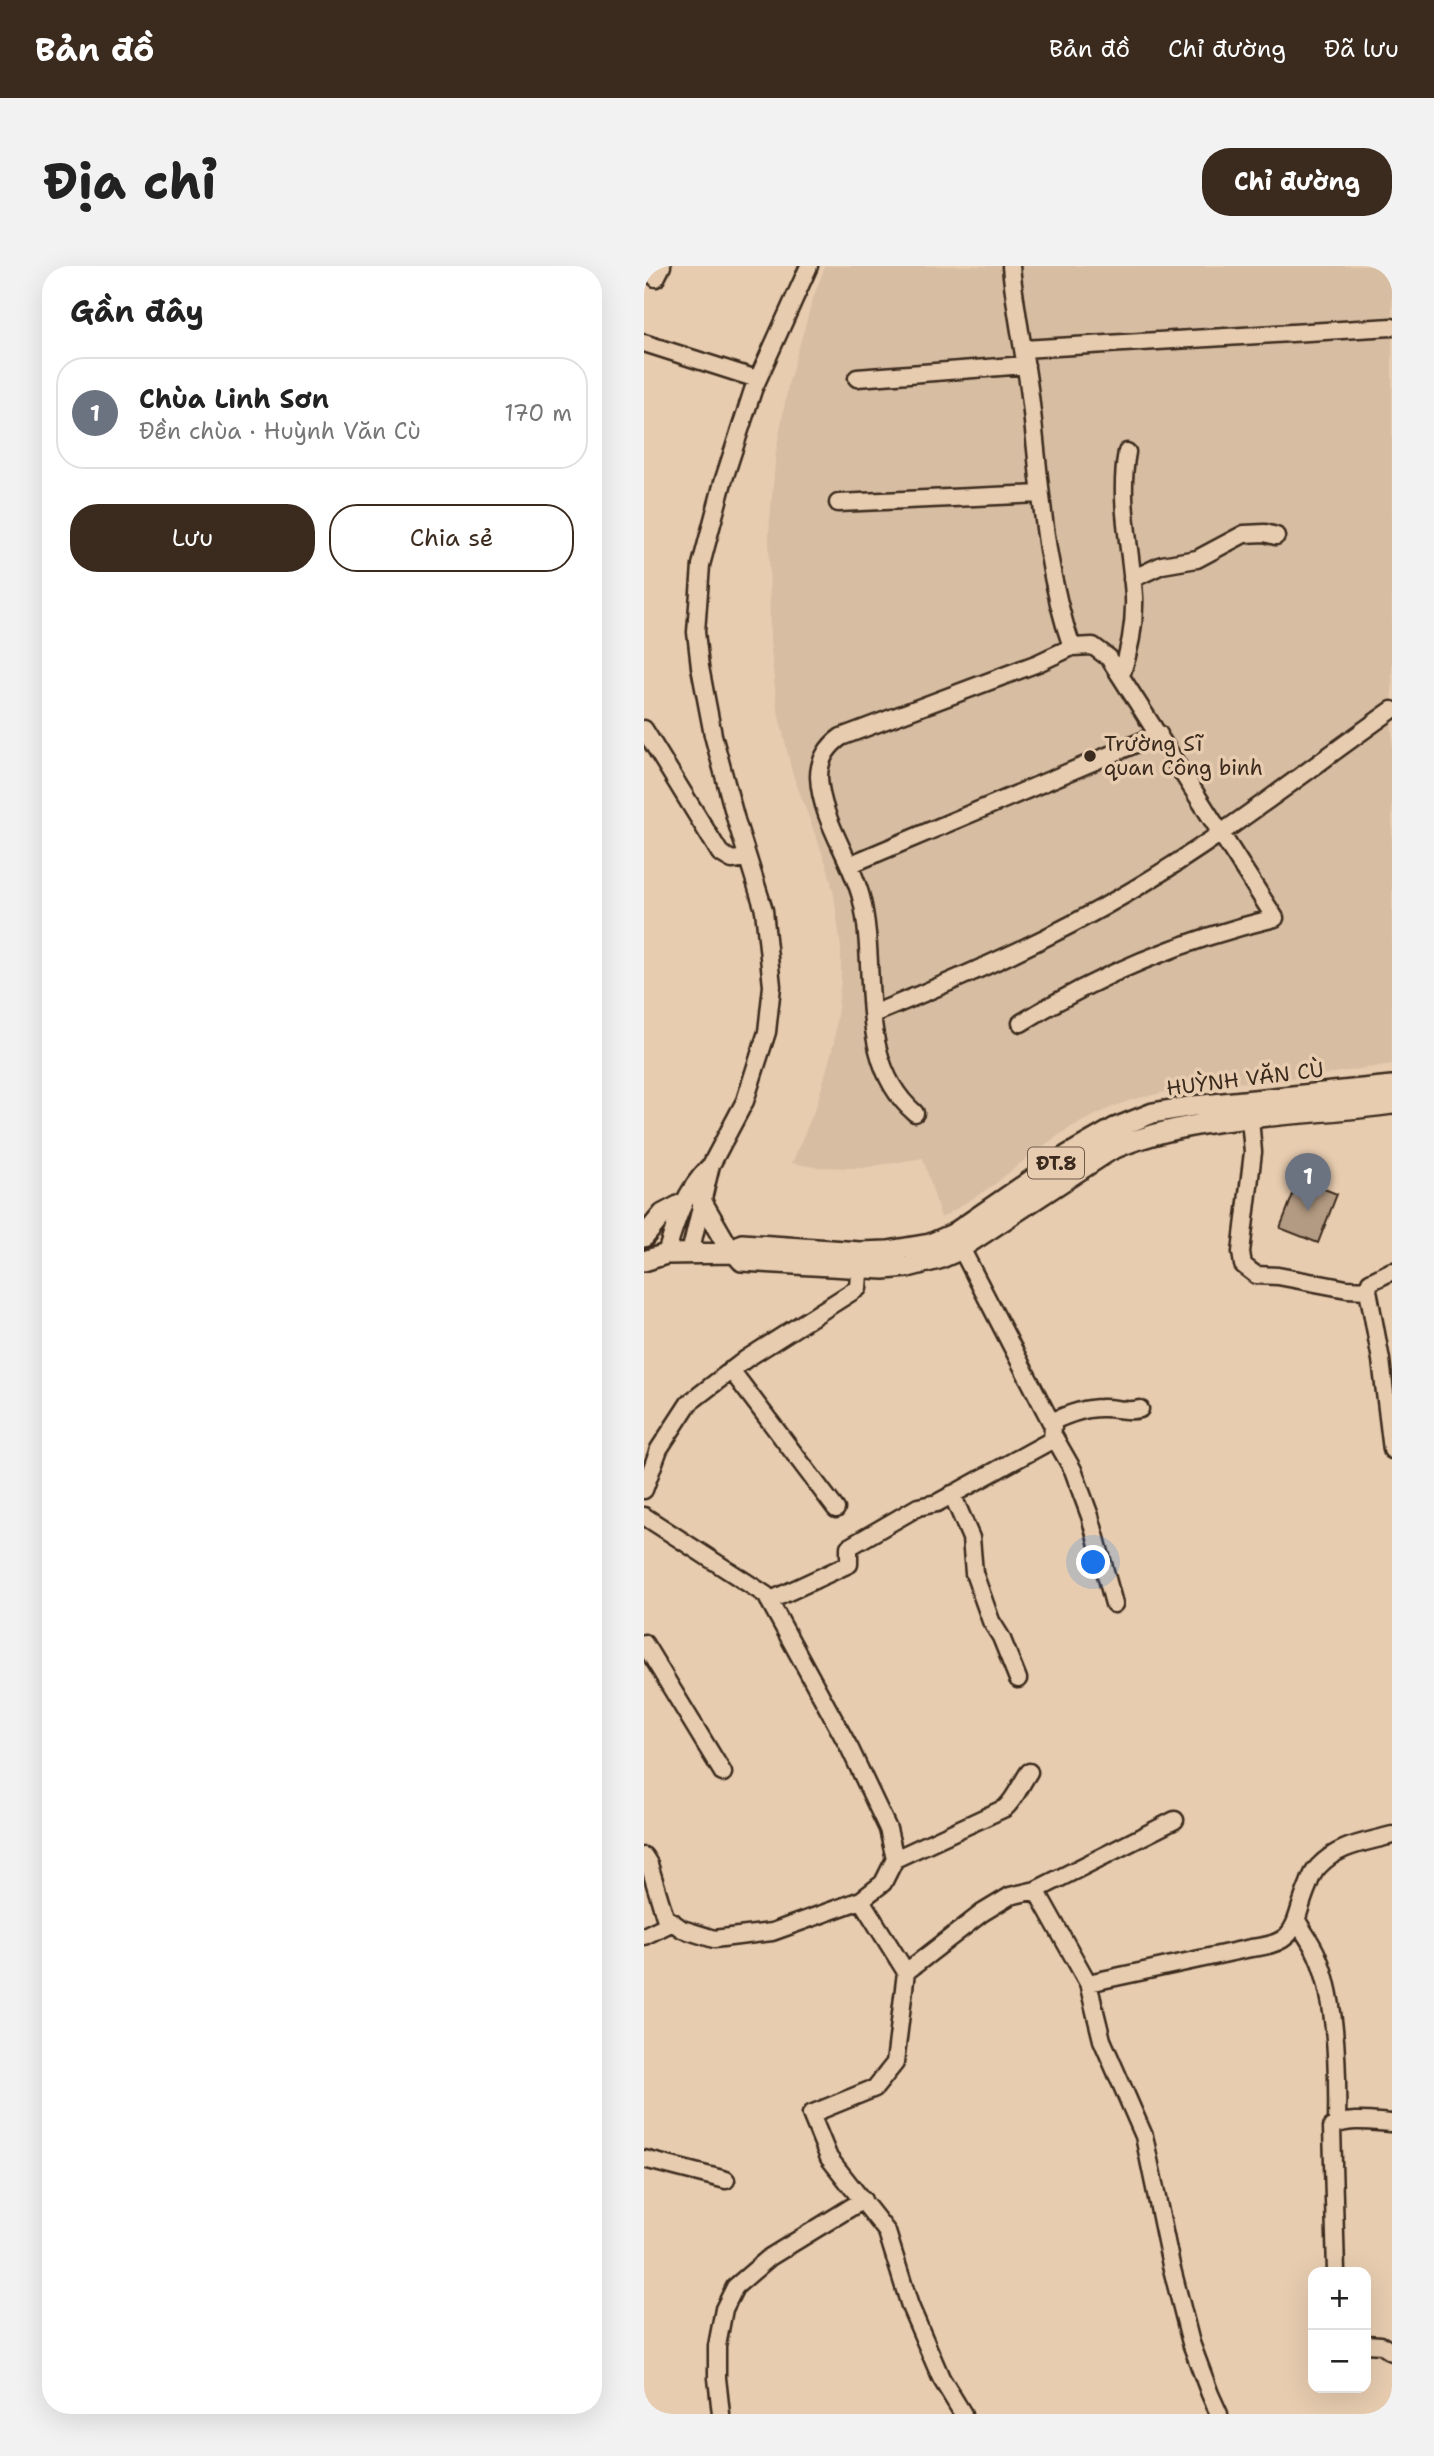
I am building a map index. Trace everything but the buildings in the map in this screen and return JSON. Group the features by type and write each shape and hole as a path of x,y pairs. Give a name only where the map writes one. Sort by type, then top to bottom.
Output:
{"main road":[{"name":"HUỲNH VĂN CÙ","path":"860,1260 947,1237 1068,1155 1115,1128 1153,1113 1194,1106 1392,1086"},
{"path":"702,1202 733,1253 742,1261 860,1260 884,1269 924,1264 961,1248 1098,1158 1134,1139 1162,1131 1250,1119 1392,1104"},
{"path":"646,1229 663,1214 681,1204"},
{"path":"644,1261 666,1254 733,1253"}],"street":[{"path":"690,1253 710,1166 745,1101 767,1032 772,986 764,910 713,735 700,667 696,632 701,565 723,482 757,379 808,266"},
{"path":"1011,266 1053,583 1072,647"},
{"path":"1023,349 1392,327"},
{"path":"644,343 757,379"},
{"path":"857,378 1026,365"},
{"path":"1121,676 1131,638 1134,599 1123,495 1127,452"},
{"path":"838,503 1040,494"},
{"path":"1132,579 1163,565 1197,559 1244,534 1265,533 1276,536"},
{"path":"915,1113 898,1096 885,1076 878,1053 861,898 832,827 819,779 824,756 841,737 1038,663 1072,647 1086,645 1099,649 1110,658 1275,918 1228,929 1153,954 1085,985 1021,1023"},
{"path":"873,1014 984,967 1131,891 1222,831 1392,710"},
{"path":"644,729 720,853 732,860 748,859"},
{"path":"849,865 1159,734"},
{"path":"1250,1119 1253,1152 1241,1252 1243,1265 1256,1275 1368,1290"},
{"path":"666,1254 681,1204 698,1178 710,1166"},
{"path":"961,1248 1073,1470 1090,1516 1114,1604"},
{"path":"644,1490 659,1449 688,1403 731,1370 858,1289 860,1260"},
{"path":"1392,1271 1370,1282 1368,1290 1388,1393 1392,1450"},
{"path":"731,1370 836,1509"},
{"path":"1052,1428 1081,1410 1102,1408 1126,1412 1140,1409"},
{"path":"769,1601 849,1564 849,1547 918,1507 937,1503 1052,1440 1052,1428"},
{"path":"952,1494 971,1538 974,1573 991,1621 1001,1637 1018,1679"},
{"path":"644,1516 766,1595 850,1749 888,1829 895,1859"},
{"path":"644,1643 723,1773"},
{"path":"644,1856 649,1864 665,1917 682,1929 714,1939 772,1932 860,1900 883,1883 895,1859 1005,1808 1014,1800 1020,1784 1029,1773"},
{"path":"906,1972 982,1913 1010,1896 1036,1890 1175,1820"},
{"path":"1088,1983 1268,1946 1285,1938 1298,1922 1304,1895 1315,1869 1337,1850 1392,1835"},
{"path":"1036,1890 1088,1983 1102,2040 1144,2136 1171,2265 1191,2343 1219,2414"},
{"path":"860,1900 906,1972 895,2063 875,2088 811,2114 829,2158 887,2232 910,2306 941,2378 963,2414"},
{"path":"644,1936 673,1922"},
{"path":"1298,1922 1318,1956 1327,1992 1338,2064 1337,2123"},
{"path":"1336,2267 1332,2127 1337,2123 1392,2123"},
{"path":"644,2160 726,2180"},
{"path":"721,2414 717,2378 718,2346 724,2309 735,2287 770,2257 863,2200"},
{"path":"1371,2345 1381,2346 1392,2353"}],"shaded area":[{"name":"Trường Sĩ quan Công binh","path":"825,266 1392,266 1392,1064 1321,1075 1179,1089 1134,1099 1071,1127 991,1187 941,1218 923,1158 862,1168 815,1167 792,1163 817,1104 834,1043 841,980 841,948 828,869 792,772 777,707 770,641 769,532 776,452 789,381"}],"place":[{"name":"Trường Sĩ quan Công binh","path":"1090,756"},
{"name":"Chùa Linh Sơn","path":"1308,1211"}]}
